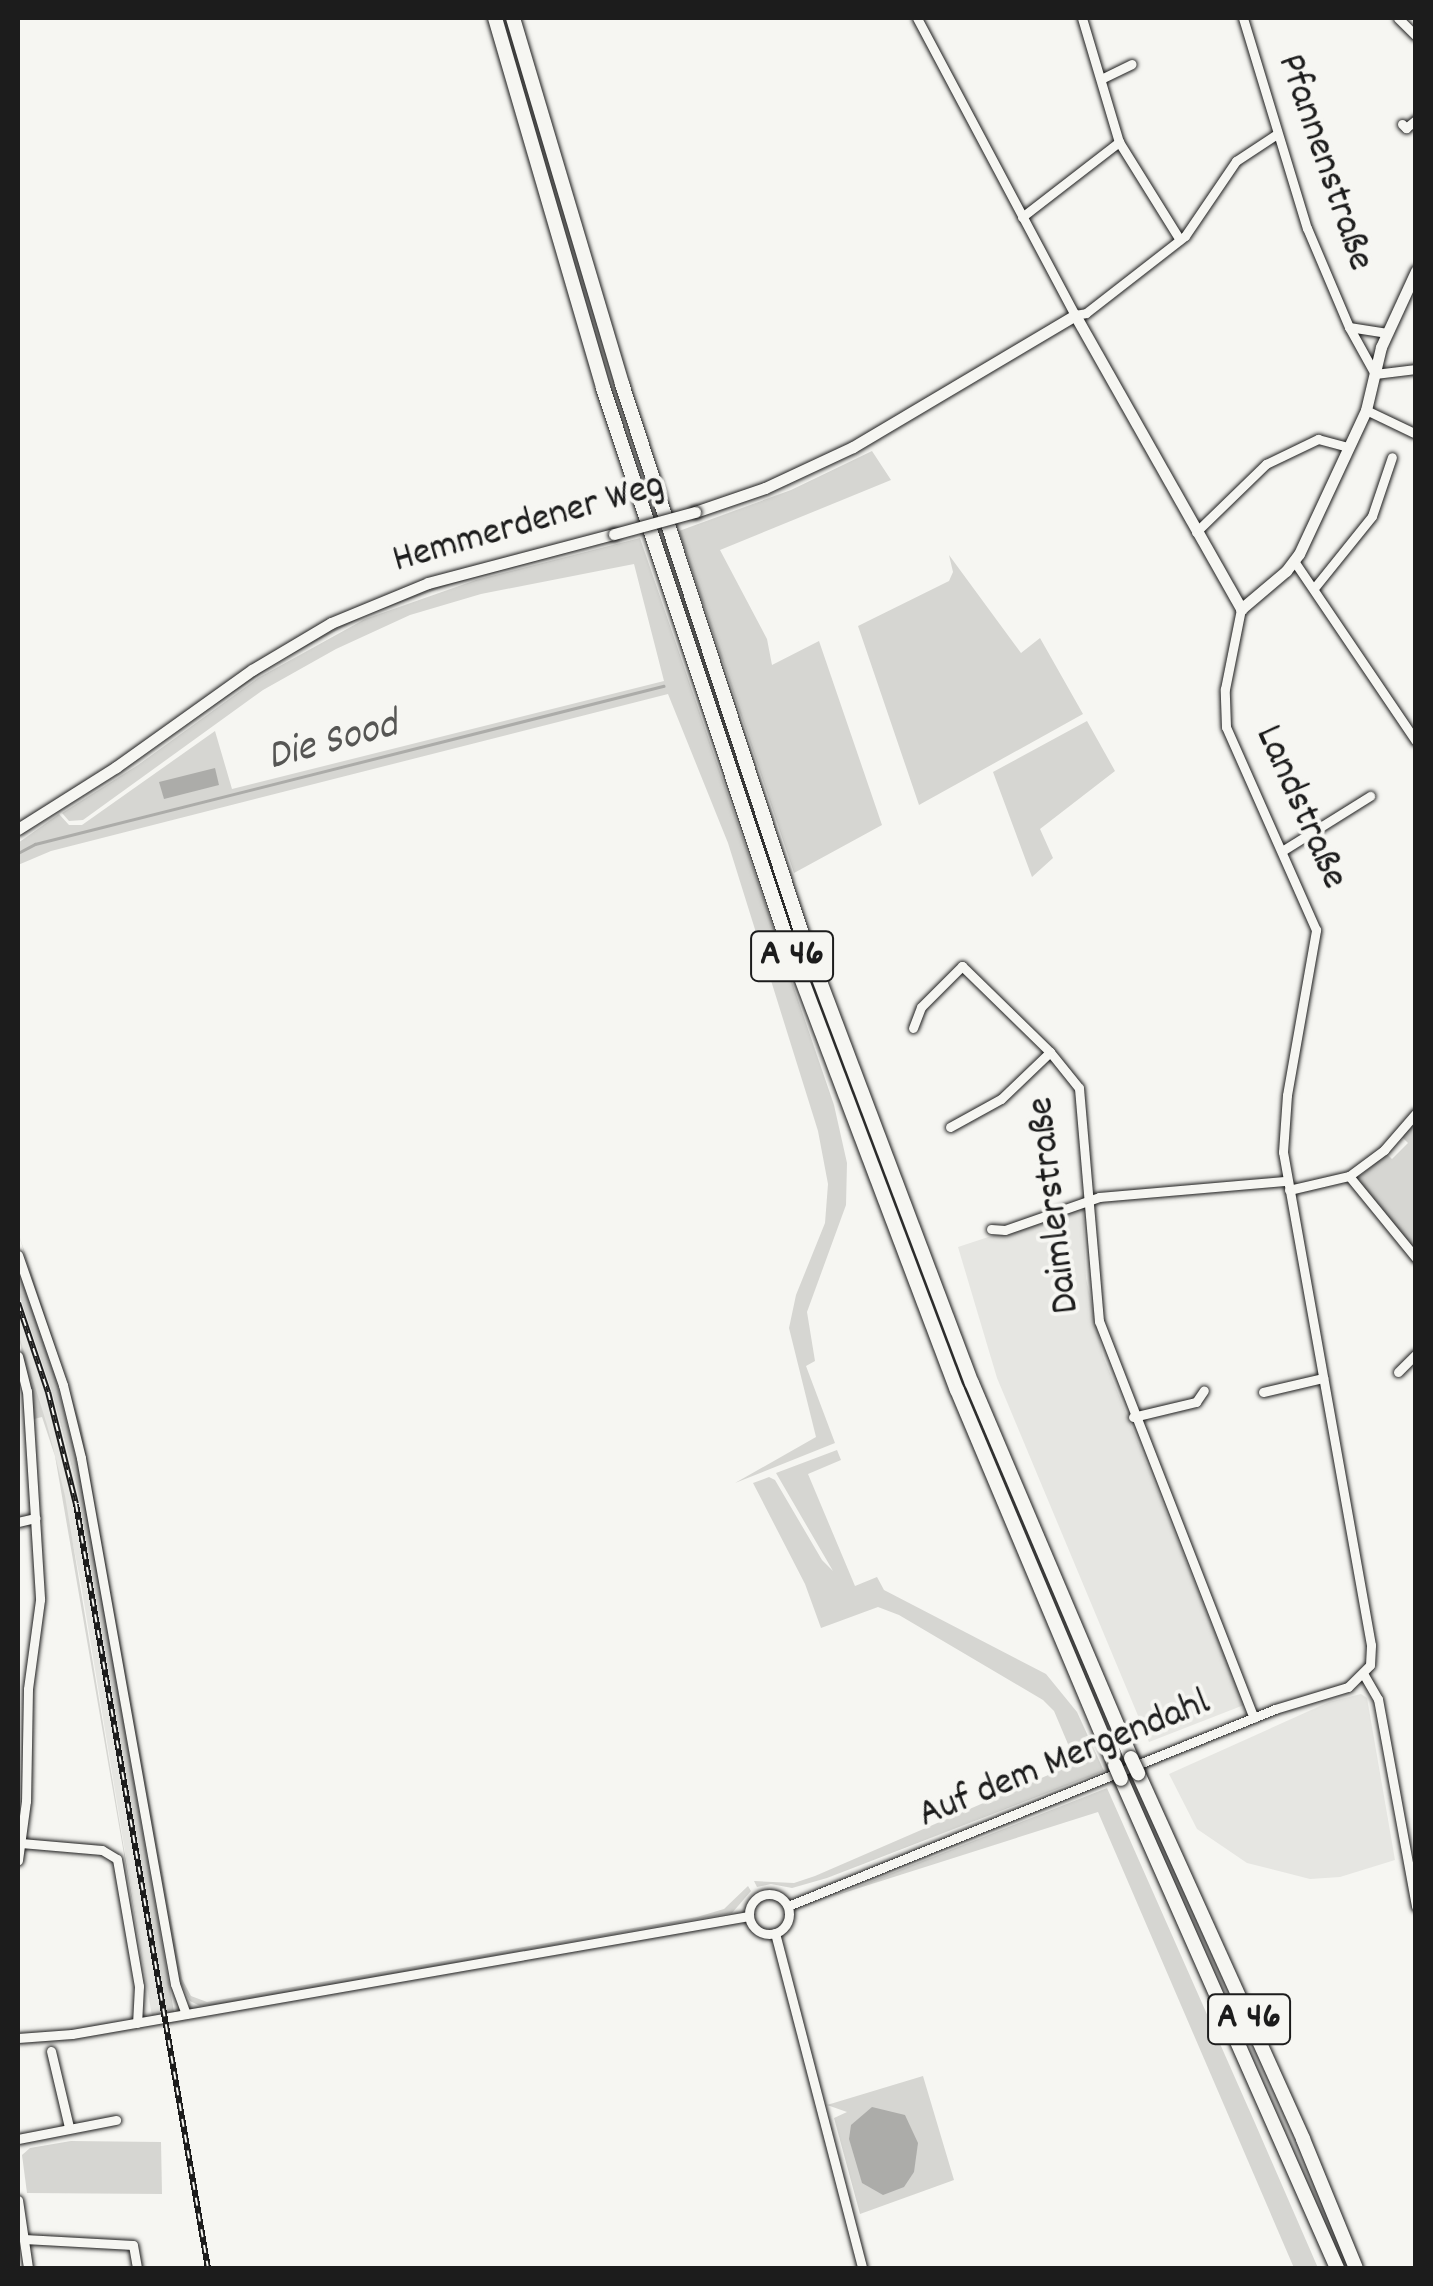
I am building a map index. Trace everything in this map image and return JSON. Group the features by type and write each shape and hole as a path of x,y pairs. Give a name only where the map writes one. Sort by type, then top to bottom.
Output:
{"highway":[{"name":"A 46","path":"495,18 642,513 812,1012 957,1390 1118,1772 1337,2268"},
{"name":"A 46","path":"514,18 639,440 801,932 972,1383 1131,1758 1303,2139 1356,2268"}],"main road":[{"path":"1075,315 1241,609 1294,561 1366,410 1386,333 1416,270"},
{"name":"Hemmerdener Weg","path":"18,829 116,767 252,670 331,623 446,578 694,512 765,488 853,447 1075,315"}],"street":[{"path":"917,18 1075,315 1086,313 1180,240 1236,161 1278,134"},
{"path":"1082,18 1119,142 1180,240"},
{"name":"Pfannenstraße","path":"1243,18 1307,228 1349,327 1375,374"},
{"path":"1398,18 1416,36"},
{"path":"1101,80 1132,64"},
{"path":"1402,124 1406,128 1416,120"},
{"path":"1022,217 1119,142"},
{"path":"1349,327 1386,333"},
{"path":"1375,374 1416,369"},
{"path":"1366,410 1414,433"},
{"path":"1196,532 1266,464 1318,439 1347,447"},
{"path":"1315,587 1369,521 1392,456"},
{"path":"1294,561 1416,741"},
{"name":"Landstraße","path":"1241,609 1225,690 1225,720 1231,743 1313,918 1316,936 1284,1117 1288,1185 1370,1645 1371,1661 1364,1675"},
{"path":"1282,851 1370,796"},
{"name":"Daimlerstraße","path":"912,1028 921,1006 962,966 1050,1052 1072,1076 1082,1096 1096,1310 1133,1417 1254,1718"},
{"path":"950,1128 1000,1099 1050,1052"},
{"path":"991,1229 1005,1230 1089,1200 1288,1185 1348,1176 1378,1156 1416,1113"},
{"path":"1348,1176 1416,1258"},
{"path":"18,1255 77,1438 175,1984 186,2014"},
{"path":"1398,1372 1416,1354"},
{"path":"18,1356 26,1384 40,1600 28,1689 18,1860"},
{"path":"1263,1392 1323,1378"},
{"path":"1133,1417 1196,1402 1204,1390"},
{"path":"18,1522 36,1518"},
{"path":"1364,1675 1378,1699 1416,1908"},
{"name":"Auf dem Mergendahl","path":"788,1906 1254,1718 1348,1686 1364,1675"},
{"path":"20,1839 98,1850 117,1859 139,1986 138,2024"},
{"path":"762,1895 780,1896 788,1906 786,1925 775,1933 758,1931 749,1916 752,1903 762,1895"},
{"path":"18,2038 138,2024 749,1916"},
{"path":"775,1933 862,2268"},
{"path":"52,2051 69,2126"},
{"path":"18,2139 69,2126 116,2120"},
{"path":"18,2200 28,2268"},
{"path":"24,2240 133,2245 137,2268"}],"shaded area":[{"path":"872,451 891,480 720,550 767,639 772,665 819,641 882,825 794,873 679,531 791,490"},
{"path":"625,537 449,585 364,616 281,660 63,808 254,674 336,626 448,582"},
{"path":"640,538 834,1105 847,1163 846,1205 807,1312 815,1361 806,1366 835,1443 735,1483 816,1437 789,1328 796,1295 825,1223 828,1184 818,1131 728,843 668,694 51,851 18,865 18,843 59,814 69,825 82,825 215,731 232,789 664,681 634,564 481,594 410,615 336,649 263,690 83,820 69,821 62,813 138,765 258,678 365,619 476,580"},
{"path":"949,555 1021,653 1040,638 1083,714 919,805 858,626 949,581 953,572"},
{"path":"1087,721 1115,771 1040,829 1053,858 1032,877 993,772"},
{"path":"215,768 219,785 164,799 159,782"},
{"path":"1412,1124 1415,1254 1356,1179 1387,1154 1392,1159 1408,1143 1402,1137"},
{"path":"1083,1206 1086,1278 1103,1356 1244,1705 1149,1742 997,1378 958,1247"},
{"path":"18,1232 81,1425 182,1979 191,1996 207,2002 697,1917 724,1909 748,1886 751,1891 732,1913 224,2004 200,2006 190,2001 178,1978 86,1457"},
{"path":"18,1270 56,1380 80,1474 174,2012 167,2012 76,1483 52,1392 18,1291"},
{"path":"18,1291 52,1392 76,1483 168,2013 152,2016 81,1584 55,1455 18,1332"},
{"path":"18,1332 47,1425 55,1455 65,1496 152,2016 55,1456 42,1417 34,1419"},
{"path":"837,1450 841,1460 808,1474 855,1586 877,1577 884,1590 1046,1674 1077,1712 1104,1771 827,1878 792,1888 771,1884 757,1887 754,1881 794,1883 815,1876 1076,1763 1054,1711 1043,1700 899,1615 878,1607 821,1628 805,1584 753,1483 769,1477 775,1480 822,1560 833,1571 776,1473"},
{"path":"1361,1694 1367,1698 1395,1860 1340,1877 1310,1879 1247,1863 1197,1829 1169,1774 1329,1702"},
{"path":"1107,1788 1318,2268 1294,2268 1098,1812 834,1896"},
{"path":"923,2076 954,2180 860,2214 834,2118 847,2112 827,2105"},
{"path":"872,2107 905,2115 918,2143 914,2172 904,2187 883,2195 862,2183 849,2139 851,2125"},
{"path":"71,2141 161,2142 162,2194 27,2193 22,2155 30,2148"}],"waterway":[{"name":"Die Sood","path":"18,853 35,844 663,686"}],"railway":[{"path":"18,1303 48,1392 76,1504 208,2268"}]}
